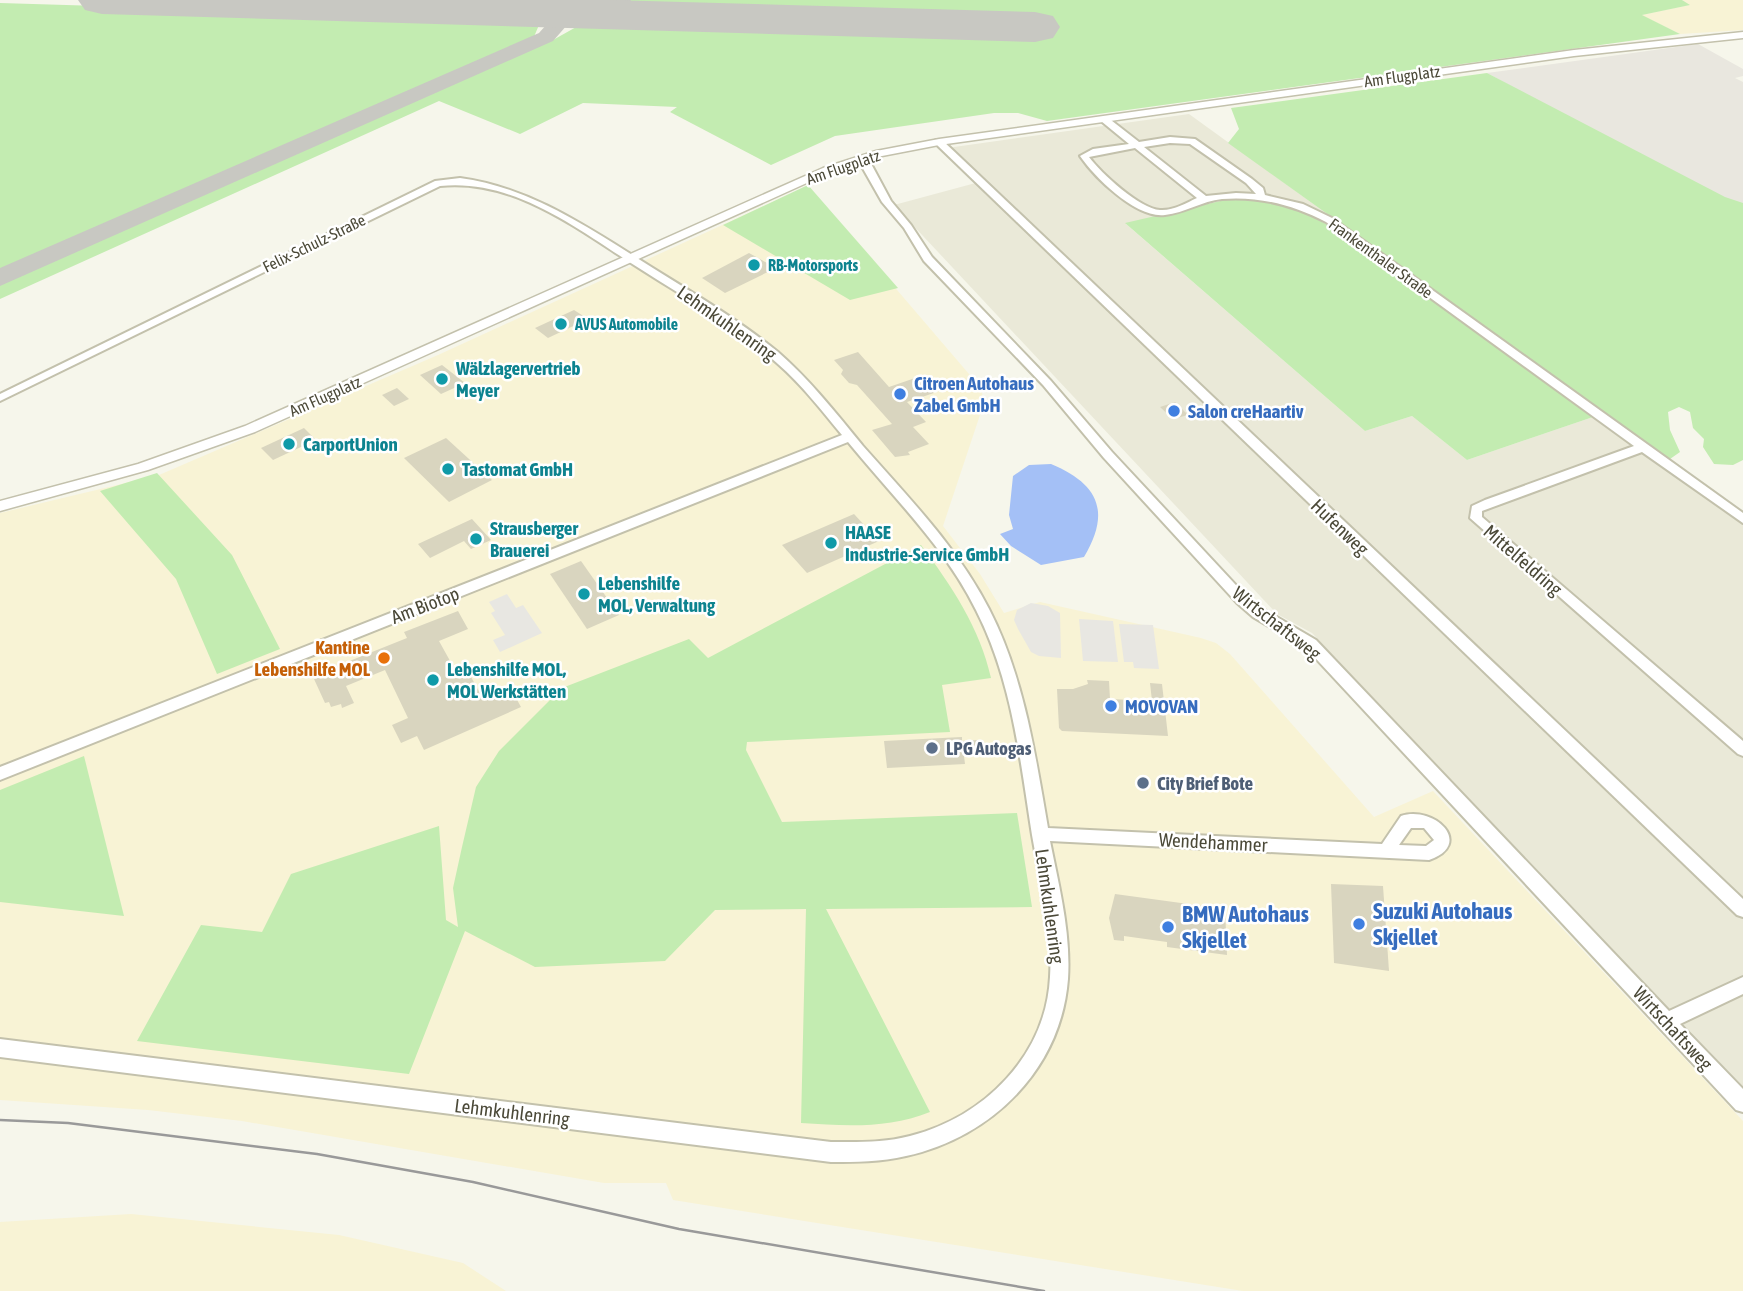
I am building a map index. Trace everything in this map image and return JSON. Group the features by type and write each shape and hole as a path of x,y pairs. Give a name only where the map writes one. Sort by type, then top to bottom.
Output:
{"street":[{"name":"Am Flugplatz","path":"0,506 107,478 211,444 315,400 816,174 862,158 939,142 1574,53 1743,35"},
{"path":"1104,119 1204,199"},
{"path":"1136,145 1170,140 1192,141 1249,181 1260,190 1262,197"},
{"name":"Hufenweg","path":"939,142 1743,910"},
{"name":"Frankenthaler Straße","path":"1136,145 1084,156 1094,168 1139,206 1151,212 1167,212 1204,199 1231,195 1262,197 1302,206 1329,220 1643,447"},
{"name":"Wirtschaftsweg","path":"862,158 887,202 908,227 933,265 1047,383 1108,455 1233,590 1258,612 1311,645 1743,1103"},
{"name":"Felix-Schulz-Straße","path":"0,398 445,181 470,180 492,185 568,219 630,258"},
{"name":"Lehmkuhlenring","path":"0,1048 831,1152 883,1151 913,1146 956,1129 997,1103 1027,1068 1049,1029 1059,981 1059,962 1015,694 1001,650 981,604 935,539 805,385 774,354 630,258"},
{"name":"Am Biotop","path":"0,774 849,437"},
{"path":"1643,447 1743,519"},
{"name":"Mittelfeldring","path":"1643,447 1489,503 1476,509 1476,518 1743,750"},
{"name":"Wendehammer","path":"1040,834 1386,851"},
{"path":"1667,1021 1743,985"}],"shaded area":[{"path":"1682,0 1743,0 1743,30 1680,34 1641,15 1689,5"},
{"path":"1698,44 1743,69 1743,76 1735,78 1743,82 1743,213 1487,73"},
{"path":"1189,114 1337,221 1274,202 1235,199 1208,203 1126,224 1365,431 1412,416 1467,460 1593,417 1743,525 1743,1087 1312,633 1277,614 894,205 983,181 947,148"},
{"path":"808,186 981,388 981,412 943,526 980,574 1004,613 1040,602 1216,643 1230,654 1374,817 1433,791 1743,1121 1743,1291 1243,1291 673,1200 666,1183 604,1183 242,1121 148,1110 0,1100 0,513 159,475 438,355"},
{"path":"507,594 516,608 523,605 542,633 500,652 493,640 505,635 491,613 495,611 489,602"},
{"path":"1031,603 1048,606 1060,613 1061,658 1039,656 1031,652 1018,629 1014,620 1017,610"},
{"path":"1079,619 1113,621 1118,662 1083,661"},
{"path":"1119,624 1153,625 1159,669 1134,668 1133,662 1124,662"},
{"path":"131,1214 339,1235 463,1263 506,1291 0,1291 0,1222"}],"green space":[{"path":"309,0 1682,0 1690,5 1642,15 1680,34 1047,121 1018,113 994,113 835,136 771,165 670,112 677,107 583,103 520,134 439,101 0,299 0,282 545,40 553,40 578,26 597,21 977,32 977,36 1036,37 1034,18 985,16 984,20"},
{"path":"0,3 532,19 536,21 534,24 539,25 533,39 0,273"},
{"path":"1487,73 1725,197 1743,203 1743,460 1733,465 1714,464 1703,447 1704,439 1693,428 1690,412 1679,407 1668,412 1670,430 1680,452 1670,459 1228,143 1239,129 1231,108"},
{"path":"808,185 898,288 850,300 723,225"},
{"path":"1229,199 1255,200 1279,205 1303,212 1326,224 1593,417 1467,460 1412,416 1365,431 1125,223"},
{"path":"157,473 232,555 280,649 217,674 176,579 100,491"},
{"path":"921,545 972,624 991,678 942,685 950,732 747,742 746,750 782,822 1017,813 1032,907 826,909 930,1112 882,1124 801,1123 806,909 715,910 665,961 535,967 465,931 409,1074 137,1041 201,925 262,932 291,874 439,826 446,920 458,927 453,888 476,787 499,751 562,688 689,639 708,658"},
{"path":"84,756 124,916 0,902 0,790"}],"water":[{"path":"1051,464 1067,472 1090,490 1096,501 1097,526 1084,557 1041,565 1011,546 1000,534 1013,529 1009,515 1013,476 1029,465"}],"building":[{"path":"749,253 776,268 725,293 702,278"},
{"name":"AVUS Automobile","path":"574,310 588,319 548,338 535,328"},
{"path":"858,352 889,387 918,377 934,393 907,402 926,422 913,427 929,444 908,452 910,455 895,457 872,430 892,424 857,385 849,383 834,360"},
{"name":"Wälzlagervertrieb Meyer","path":"442,365 465,383 441,394 420,375"},
{"path":"397,388 409,399 394,406 382,395"},
{"name":"Salon creHaartiv","path":"1175,402 1188,415 1173,419 1160,407"},
{"name":"CarportUnion","path":"304,428 316,440 273,460 261,448"},
{"name":"Tastomat GmbH","path":"446,438 492,480 449,502 404,458"},
{"name":"HAASE Industrie-Service GmbH","path":"854,514 879,541 807,573 782,545"},
{"name":"Strausberger Brauerei","path":"472,519 491,540 471,549 464,541 430,558 418,544"},
{"name":"Lebenshilfe MOL, Verwaltung","path":"581,561 619,615 587,629 550,574"},
{"name":"Lebenshilfe MOL, MOL Werkstätten","path":"458,611 468,629 439,641 459,677 469,673 484,701 511,689 521,707 424,750 417,736 401,743 392,725 408,718 385,670 346,686 354,703 342,708 341,704 331,707 329,702 325,703 314,679 324,676 322,672 407,638 404,632"},
{"name":"MOVOVAN","path":"1087,680 1109,681 1110,699 1152,701 1150,683 1162,684 1168,736 1062,731 1059,728 1057,689 1073,689 1088,684"},
{"name":"LPG Autogas","path":"962,737 962,741 978,740 980,755 964,756 965,764 887,768 884,741"},
{"name":"Suzuki Autohaus Skjellet","path":"1331,884 1383,886 1389,971 1334,963"},
{"name":"BMW Autohaus Skjellet","path":"1115,894 1225,909 1227,955 1167,947 1167,942 1124,936 1124,941 1114,940 1109,918"}],"taxiway":[{"path":"613,15 621,0"},
{"path":"0,278 546,37 561,20 587,14"}],"runway":[{"path":"102,0 1035,27"}],"tram line":[{"path":"0,1120 68,1123 317,1154 473,1182 679,1229 1044,1291"}],"place":[{"name":"RB-Motorsports","path":"754,265"},
{"name":"AVUS Automobile","path":"561,324"},
{"name":"Wälzlagervertrieb Meyer","path":"442,379"},
{"name":"Citroen Autohaus Zabel GmbH","path":"900,394"},
{"name":"Salon creHaartiv","path":"1174,411"},
{"name":"CarportUnion","path":"289,444"},
{"name":"Tastomat GmbH","path":"448,469"},
{"name":"Strausberger Brauerei","path":"476,539"},
{"name":"HAASE Industrie-Service GmbH","path":"831,543"},
{"name":"Lebenshilfe MOL, Verwaltung","path":"584,594"},
{"name":"Kantine Lebenshilfe MOL","path":"384,658"},
{"name":"Lebenshilfe MOL, MOL Werkstätten","path":"433,680"},
{"name":"MOVOVAN","path":"1111,706"},
{"name":"LPG Autogas","path":"932,748"},
{"name":"City Brief Bote","path":"1143,783"},
{"name":"Suzuki Autohaus Skjellet","path":"1359,924"},
{"name":"BMW Autohaus Skjellet","path":"1168,927"}]}
